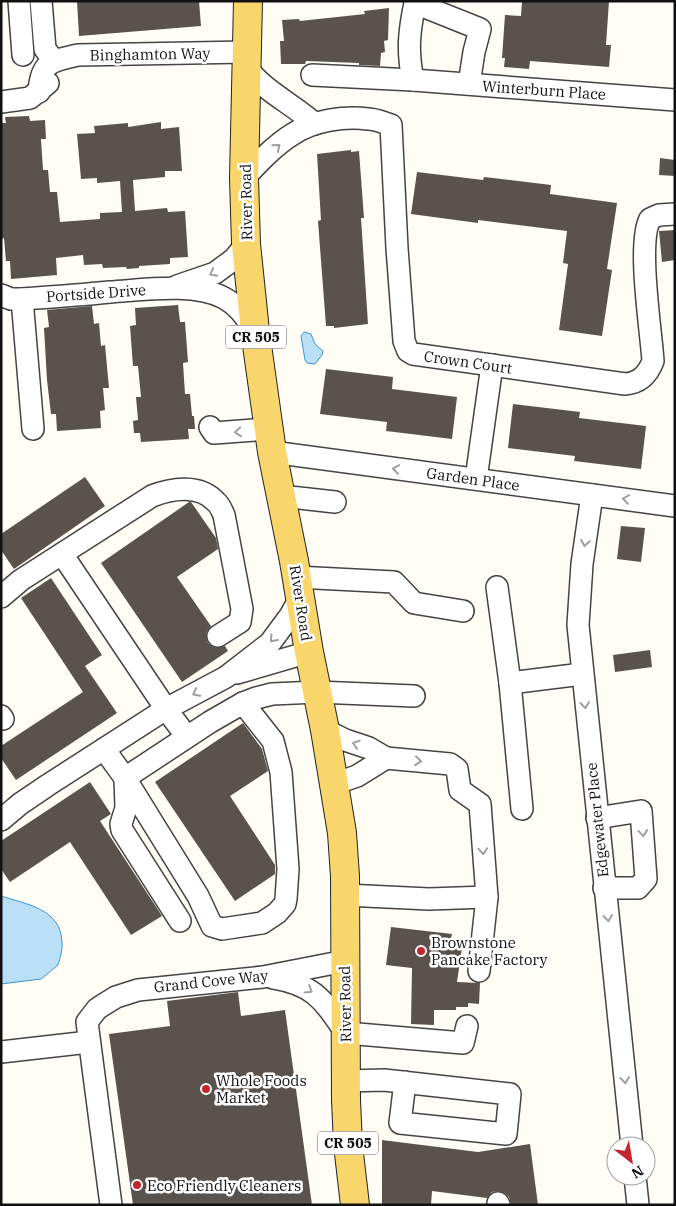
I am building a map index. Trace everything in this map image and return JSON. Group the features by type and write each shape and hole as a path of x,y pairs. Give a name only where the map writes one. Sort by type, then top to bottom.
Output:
{"main road":[{"name":"River Road","path":"248,1 244,178 246,244 255,331 270,440 308,652 325,730 342,833 345,895 348,1145 355,1205"}],"street":[{"path":"19,1 23,55"},
{"path":"1,102 30,98 39,92 40,80 44,70 54,61 46,49 41,1"},
{"path":"413,80 409,61 409,35 416,3 480,29 469,84"},
{"name":"Binghamton Way","path":"54,61 78,55 247,60"},
{"path":"247,60 266,88 303,113 315,124"},
{"name":"Winterburn Place","path":"312,75 413,80 675,100"},
{"name":"Crown Court","path":"244,178 278,145 294,133 315,124 356,118 370,119 391,125 404,341 408,351 413,354 625,384 633,383 649,372 653,361 644,256 646,227 650,219 659,215 675,214"},
{"name":"Portside Drive","path":"170,288 215,273 234,260 246,244"},
{"name":"Portside Drive","path":"1,295 11,299 22,299 170,288 200,291 222,297 233,304 243,312 255,331"},
{"path":"22,299 33,429"},
{"path":"476,479 492,365"},
{"name":"Garden Place","path":"210,427 214,433 270,440 476,479 675,506"},
{"path":"1,597 21,580 152,496 165,491 191,490 209,495 218,503 224,516 242,609 240,622 218,636"},
{"name":"Edgewater Place","path":"592,494 582,564 578,625 631,1136"},
{"path":"281,496 335,502"},
{"path":"62,554 166,709 187,737"},
{"path":"1,820 11,802 104,749 166,709 226,677 270,643 290,616 298,588 394,582 414,603 463,611"},
{"path":"497,587 510,683 522,809"},
{"path":"226,677 308,652"},
{"path":"510,683 582,674"},
{"path":"125,778 243,703 272,694 317,692 414,696"},
{"path":"104,749 125,778 198,896 212,926 222,929 262,923 282,907 286,899 288,869 281,772 272,741 243,703"},
{"path":"325,730 345,740 369,748 386,758 450,764 457,769 460,790 480,804 487,897 479,971"},
{"path":"334,784 357,776 386,758"},
{"path":"125,778 126,808 121,829 180,920"},
{"path":"597,818 641,811 646,879 638,888 604,888"},
{"path":"345,895 429,899 487,897"},
{"name":"Grand Cove Way","path":"88,1032 97,1009 116,997 138,990 263,977 345,961"},
{"path":"263,977 290,981 308,988 322,1000 346,1033 463,1043 466,1026"},
{"path":"1,1052 88,1032 111,1205"},
{"path":"346,1081 384,1080 405,1082 510,1094 506,1134 400,1123 405,1082"},
{"path":"636,1186 638,1205"}],"water":[{"path":"304,332 311,334 315,344 323,351 315,364 307,363 305,360 301,336"},
{"path":"1,896 31,905 49,915 56,922 62,942 61,954 58,965 41,979 1,984"}],"building":[{"path":"77,1 199,1 201,26 79,36"},
{"path":"522,1 609,1 606,45 611,45 609,67 530,61 529,69 504,67 505,58 502,58 505,15 521,16"},
{"path":"389,8 388,40 384,41 385,52 381,53 380,66 359,65 359,63 306,61 305,64 281,64 280,41 284,41 282,20 299,19 300,21 365,14 364,11"},
{"path":"29,116 30,121 45,120 46,139 41,139 43,170 48,170 50,192 57,192 60,222 100,219 100,213 122,212 120,181 97,183 97,178 81,179 77,134 95,133 94,126 128,123 128,127 161,122 161,129 179,127 182,171 165,171 165,177 133,180 135,211 167,208 168,212 185,211 188,257 170,258 170,264 139,266 139,268 127,269 126,267 103,268 102,264 84,265 83,255 56,258 57,275 11,279 10,261 6,261 4,238 1,239 1,123 6,123 5,117"},
{"path":"351,150 351,152 359,151 364,218 361,218 368,324 334,328 334,326 326,326 318,221 321,220 317,154"},
{"path":"660,158 675,160 675,176 659,175"},
{"path":"417,172 483,180 484,177 551,185 550,194 617,203 607,269 612,270 602,336 559,330 568,264 563,263 567,231 478,220 478,223 411,214"},
{"path":"675,230 675,260 662,262 659,231"},
{"path":"178,305 180,322 185,322 188,362 183,363 185,394 190,394 195,429 188,429 189,439 141,442 140,433 134,433 133,421 138,420 136,397 141,397 138,366 133,366 130,326 136,325 135,308"},
{"path":"92,306 94,324 99,323 101,346 105,345 109,388 103,388 105,410 100,411 101,428 57,431 56,414 51,414 47,380 44,328 49,327 47,310"},
{"path":"326,369 393,377 392,389 457,397 452,439 386,431 387,422 320,414"},
{"path":"513,404 580,412 579,418 646,426 641,469 574,461 575,456 508,448"},
{"path":"85,477 105,506 14,569 1,550 1,534"},
{"path":"191,502 216,538 218,549 177,577 211,626 206,636 208,643 218,648 225,646 228,651 182,682 101,563"},
{"path":"621,526 645,528 641,562 617,559"},
{"path":"51,578 102,655 85,666 117,713 16,780 1,758 1,746 83,692 21,598"},
{"path":"650,650 652,667 615,672 613,655"},
{"path":"243,723 262,749 268,771 230,796 275,865 275,874 235,901 155,782"},
{"path":"90,782 111,814 100,821 162,916 131,935 70,842 10,882 1,869 1,841"},
{"path":"391,927 452,934 451,938 463,940 457,982 480,983 479,1004 468,1003 468,1007 456,1007 456,1010 434,1010 434,1025 411,1024 412,968 386,965"},
{"name":"Whole Foods Market","path":"238,992 241,1016 285,1010 312,1205 133,1205 109,1034 170,1026 167,1001"},
{"path":"382,1140 478,1152 530,1144 538,1205 511,1205 509,1197 505,1193 498,1191 492,1192 487,1198 432,1191 431,1205 382,1205"}],"place":[{"name":"Brownstone Pancake Factory","path":"421,951"},
{"name":"Whole Foods Market","path":"206,1089"},
{"name":"Eco Friendly Cleaners","path":"137,1185"}]}
